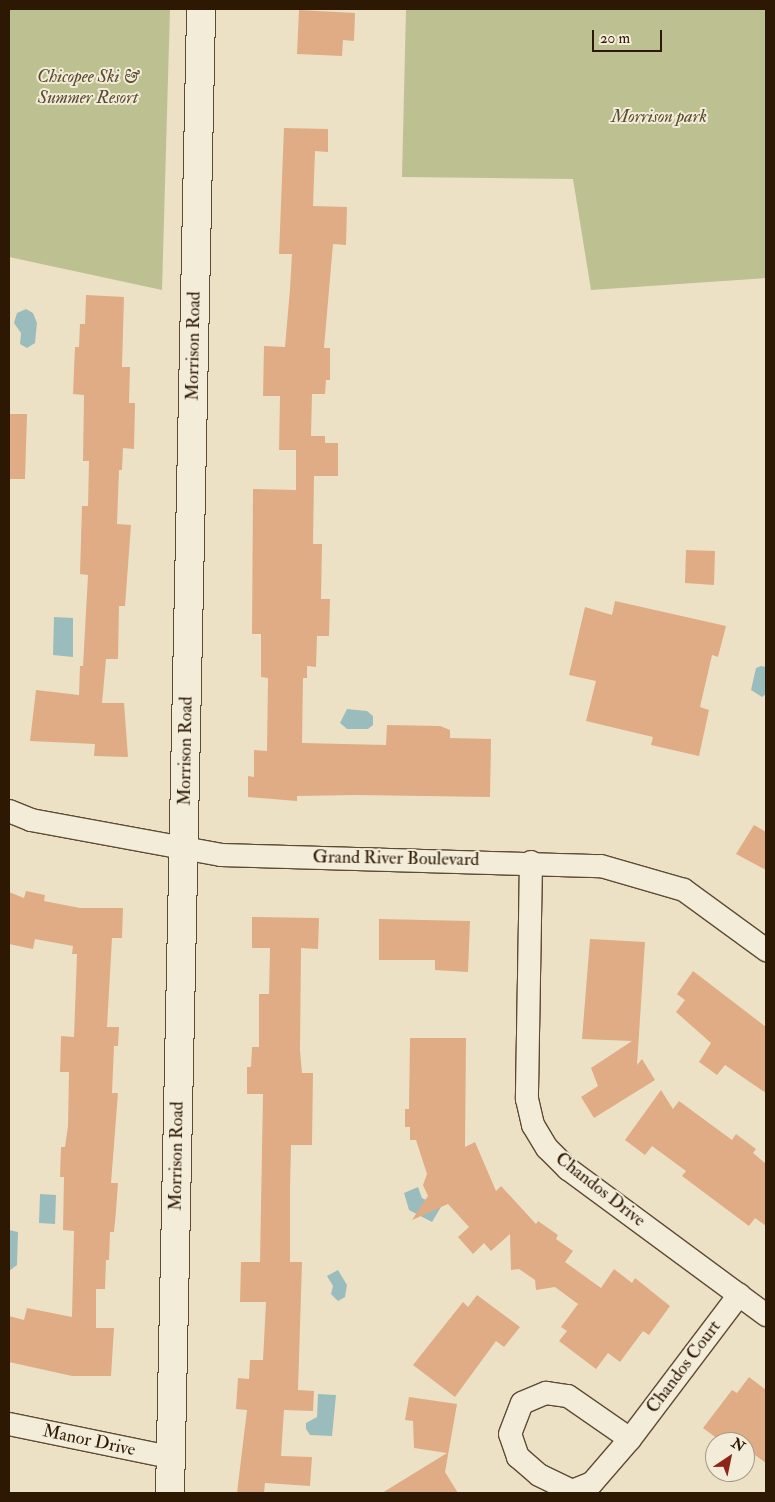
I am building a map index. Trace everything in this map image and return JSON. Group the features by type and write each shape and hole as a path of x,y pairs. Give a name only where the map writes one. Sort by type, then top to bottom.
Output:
{"street":[{"name":"Morrison Road","path":"170,1493 201,9"},
{"name":"Grand River Boulevard","path":"9,811 31,820 144,839 184,850 221,855 531,862 601,866 684,890 766,950"},
{"name":"Chandos Drive","path":"531,862 526,1099 533,1125 546,1148 568,1169 766,1315"},
{"name":"Chandos Court","path":"630,1439 568,1396 546,1393 522,1403 510,1434 518,1457 539,1475 572,1491 592,1483 630,1439 739,1295"},
{"name":"Manor Drive","path":"9,1424 170,1457"}],"green space":[{"name":"Chicopee Ski & Summer Resort","path":"9,9 170,9 162,290 9,257"},
{"name":"Morrison park","path":"406,9 766,9 766,278 591,290 573,179 402,177"}],"water":[{"path":"26,309 33,313 37,323 35,343 27,348 20,344 21,333 14,323 17,313"},
{"path":"54,617 73,618 73,657 53,655"},
{"path":"766,667 766,694 762,697 751,690 756,668"},
{"path":"347,709 367,711 373,716 373,725 368,729 347,729 340,723"},
{"path":"418,1187 422,1198 441,1207 432,1222 409,1210 404,1193"},
{"path":"40,1194 56,1195 55,1224 39,1223"},
{"path":"9,1230 18,1232 17,1265 9,1271"},
{"path":"338,1270 347,1285 345,1297 338,1301 331,1294 333,1286 327,1276"},
{"path":"318,1394 336,1395 332,1436 310,1435 306,1429 306,1423 317,1417"}],"building":[{"path":"299,10 355,13 354,41 343,40 342,56 297,54"},
{"path":"284,128 328,129 328,152 315,151 313,206 347,207 346,245 333,244 324,348 330,348 330,380 326,380 325,394 312,394 311,436 325,436 325,443 338,443 338,476 314,476 313,544 322,544 321,599 330,599 329,636 317,636 316,667 307,666 307,678 303,678 302,743 386,745 387,725 440,726 450,730 450,738 491,739 490,797 297,796 297,801 248,797 248,776 254,777 254,750 267,751 268,678 261,677 261,634 252,634 253,489 296,490 296,450 279,450 280,396 263,396 264,346 285,347 290,289 292,254 279,254"},
{"path":"86,295 124,297 122,367 130,367 129,403 135,403 134,449 123,448 122,470 119,470 117,524 131,525 125,606 119,606 118,659 106,659 102,703 124,703 128,757 94,756 95,744 30,741 36,690 79,695 80,666 83,666 88,575 80,574 82,506 88,506 89,461 83,461 84,395 73,394 75,347 79,347 80,324 85,324"},
{"path":"9,414 27,414 25,479 9,479"},
{"path":"686,550 715,551 714,585 685,583"},
{"path":"615,601 726,626 718,657 712,655 700,707 709,710 699,756 651,745 653,737 586,721 596,681 569,675 585,607 612,615"},
{"path":"754,825 766,832 766,870 736,854"},
{"path":"26,891 45,895 44,901 80,908 123,908 122,938 112,938 107,1027 119,1027 118,1046 114,1046 112,1093 118,1093 111,1183 118,1183 114,1232 110,1232 109,1260 106,1260 105,1289 96,1289 96,1328 114,1328 111,1376 72,1376 9,1362 9,1316 24,1320 27,1308 72,1317 74,1231 63,1230 64,1177 60,1177 61,1147 65,1147 68,1126 69,1072 60,1072 61,1036 74,1037 77,954 72,954 73,946 35,939 33,949 9,944 9,892 24,898"},
{"path":"252,917 319,918 318,949 301,948 300,1051 302,1073 313,1073 312,1145 291,1145 290,1189 290,1262 302,1262 298,1390 314,1391 313,1411 284,1410 281,1456 312,1457 310,1486 265,1483 264,1493 237,1493 247,1410 236,1409 238,1378 249,1379 250,1360 263,1360 266,1302 240,1302 241,1262 260,1262 263,1094 247,1094 247,1067 251,1067 252,1047 259,1047 259,994 269,994 270,948 252,948"},
{"path":"379,919 470,921 468,972 435,970 435,960 379,960"},
{"path":"590,939 645,942 637,1065 642,1059 655,1080 594,1118 581,1097 598,1086 591,1068 632,1041 582,1039"},
{"path":"693,971 766,1027 766,1093 725,1065 717,1075 699,1062 711,1043 676,1012 685,1000 677,994"},
{"path":"410,1038 466,1038 465,1147 475,1142 496,1191 501,1186 536,1224 538,1221 558,1235 556,1239 573,1251 565,1262 601,1288 614,1269 632,1283 635,1278 670,1306 649,1335 643,1331 620,1362 608,1353 596,1369 559,1341 567,1331 561,1327 578,1304 555,1287 536,1290 535,1280 519,1269 511,1270 510,1234 491,1251 484,1243 473,1254 458,1237 469,1227 448,1204 412,1220 428,1196 423,1185 427,1174 416,1140 410,1140 410,1127 405,1127 405,1109 409,1109"},
{"path":"661,1090 673,1109 679,1101 732,1140 736,1134 756,1149 753,1153 766,1164 766,1226 755,1218 749,1226 682,1176 686,1171 652,1146 645,1155 625,1140"},
{"path":"477,1295 520,1327 504,1347 496,1341 455,1397 413,1365 463,1302 468,1307"},
{"path":"749,1377 766,1390 766,1463 755,1455 755,1432 708,1432 703,1428 732,1390 737,1393"},
{"path":"409,1397 457,1404 445,1472 458,1493 382,1493 447,1453 414,1448 413,1421 405,1420"}]}
